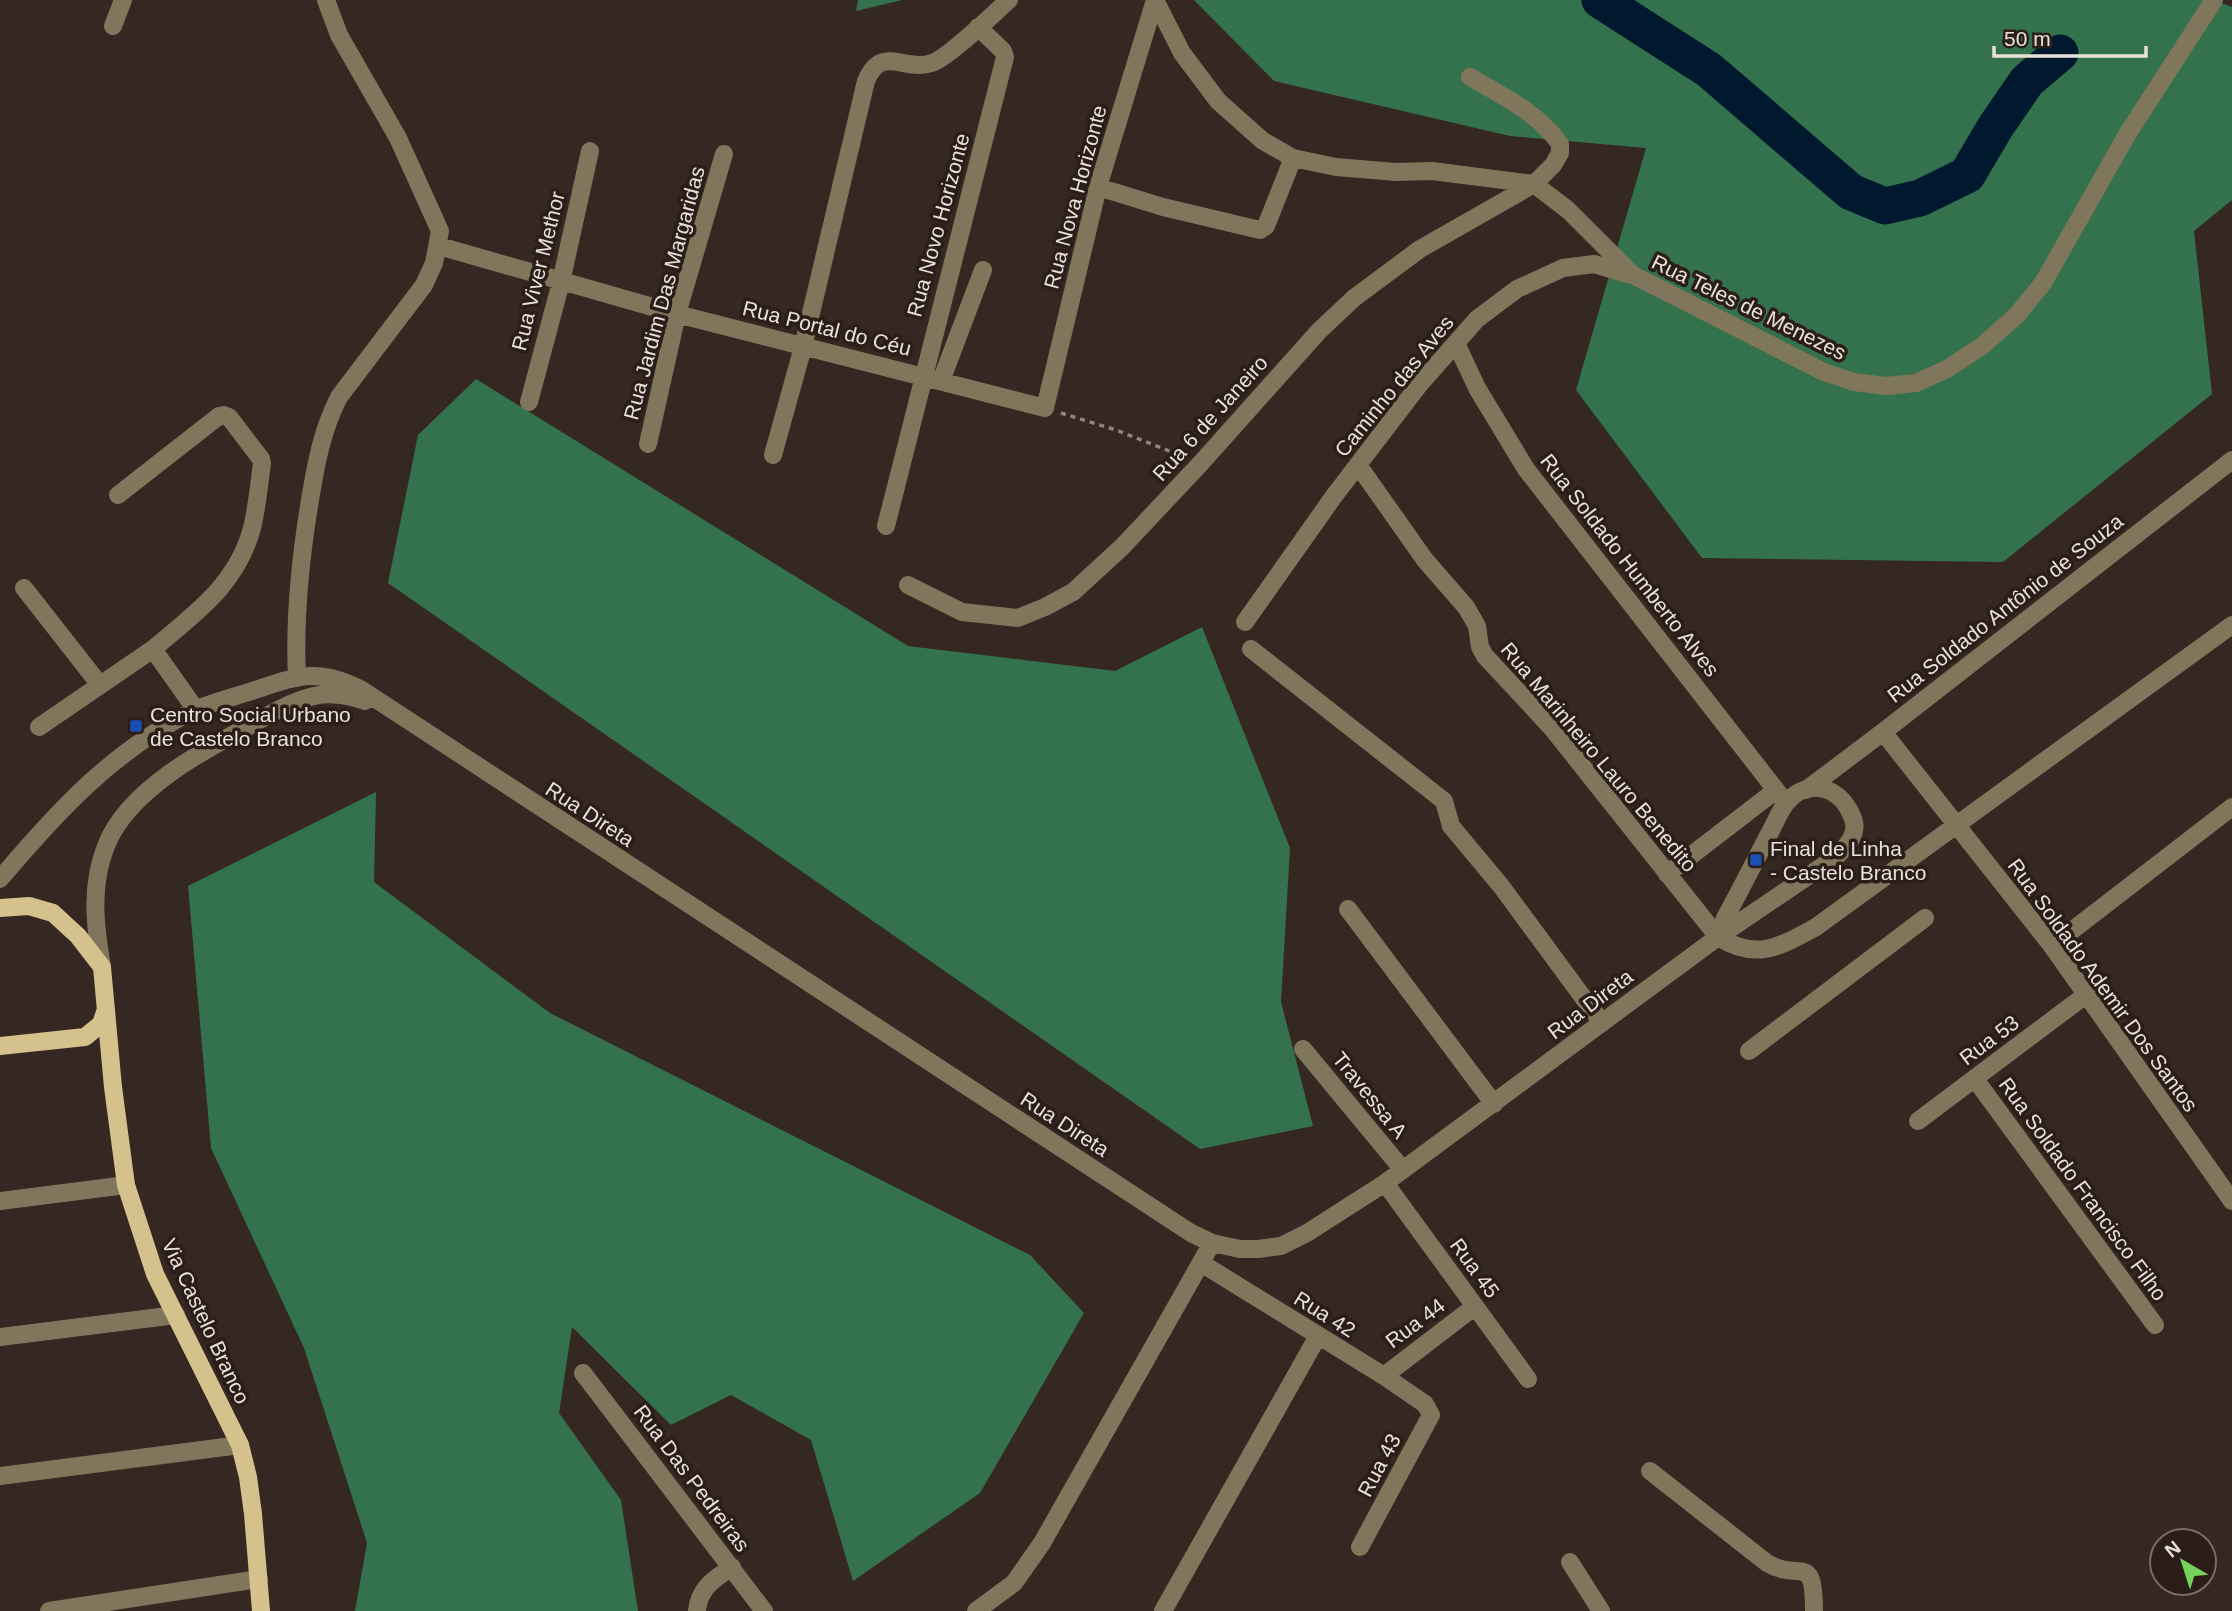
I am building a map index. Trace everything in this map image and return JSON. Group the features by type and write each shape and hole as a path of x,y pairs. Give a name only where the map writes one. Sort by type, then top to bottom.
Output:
{"main road":[{"path":"0,908 29,906 53,913 66,922 102,967"},
{"name":"Via Castelo Branco","path":"102,967 113,1087 126,1185 155,1274 240,1445 248,1477 261,1611"},
{"path":"0,1046 85,1037 101,1024 106,1008"}],"street":[{"path":"113,26 122,0"},
{"path":"297,678 295,628 299,565 319,450 329,416 339,397 424,285 434,263 440,232 398,138 339,35 326,0"},
{"path":"773,455 803,346 871,69 886,60 919,66 936,62 1009,0"},
{"path":"1155,0 1182,53 1218,101 1263,141 1293,158 1336,167 1396,172 1432,171 1534,184"},
{"name":"Rua Nova Horizonte","path":"1045,408 1098,187 1155,0"},
{"name":"Rua Teles de Menezes","path":"1534,184 1568,210 1633,275 1824,372 1854,382 1886,386 1916,383 1947,369 1982,345 2017,316 2043,283 2128,133 2214,0"},
{"name":"Rua Novo Horizonte","path":"886,526 1005,57 1003,51 978,27"},
{"name":"Rua 6 de Janeiro","path":"908,585 962,612 1018,618 1073,592 1122,547 1319,331 1354,299 1420,249 1534,184 1553,165 1560,153 1560,144 1551,132 1529,114 1470,77"},
{"name":"Rua Viver Methor","path":"529,402 561,282 590,151"},
{"name":"Rua Jardim Das Margaridas","path":"648,444 677,314 724,154"},
{"path":"1098,187 1163,207 1260,230 1266,226 1293,158"},
{"name":"Rua Portal do Céu","path":"439,246 677,314 1045,408"},
{"name":"Caminho das Aves","path":"1245,622 1358,465 1419,385 1476,319 1517,289 1563,268 1594,264 1633,275"},
{"path":"941,381 983,270"},
{"name":"Rua Soldado Humberto Alves","path":"1456,343 1477,388 1526,469 1780,797"},
{"path":"39,727 153,649 218,594 252,530 262,463 229,418 219,416 118,495"},
{"name":"Rua Soldado Antônio de Souza","path":"1806,790 2232,460"},
{"name":"Rua Marinheiro Lauro Benedito","path":"1358,465 1425,560 1466,607 1477,626 1480,647 1485,656 1551,727 1718,937"},
{"path":"24,588 100,685"},
{"path":"1718,937 1737,948 1747,951 1760,950 1793,939 1816,927 2232,625"},
{"path":"153,649 196,710"},
{"path":"1251,649 1444,802 1451,826 1501,886 1602,1023"},
{"name":"Rua Direta","path":"0,879 90,780 122,753 157,730 196,710 297,678 324,675 343,680 1191,1234 1240,1249 1281,1246 1307,1233 1385,1183 1718,937 1836,857 1848,845 1854,831 1847,806 1830,790 1820,788 1780,797 1718,937"},
{"path":"263,688 266,716"},
{"name":"Rua Direta","path":"102,967 95,925 98,871 107,843 124,816 155,785 213,745 266,716 312,696 332,693 351,696 388,710"},
{"name":"Rua Soldado Ademir Dos Santos","path":"1883,732 2052,946 2232,1201"},
{"path":"1667,874 1780,797"},
{"path":"2052,946 2232,807"},
{"path":"1348,909 1494,1104"},
{"path":"1749,1051 1926,918"},
{"name":"Rua 53","path":"1918,1121 2087,994"},
{"name":"Travessa A","path":"1303,1049 1403,1170"},
{"name":"Rua Soldado Francisco Filho","path":"1975,1079 2155,1325"},
{"name":"Rua 45","path":"1385,1183 1528,1380"},
{"path":"0,1201 126,1185"},
{"path":"976,1611 1014,1583 1042,1544 1212,1242"},
{"name":"Rua 42","path":"1201,1264 1425,1404"},
{"name":"Rua 44","path":"1384,1376 1474,1307"},
{"path":"0,1337 176,1315"},
{"path":"1163,1611 1318,1336"},
{"name":"Rua Das Pedreiras","path":"583,1373 765,1611"},
{"name":"Rua 43","path":"1360,1547 1431,1415 1425,1404"},
{"path":"0,1476 240,1445"},
{"path":"1650,1471 1767,1563 1777,1569 1803,1570 1809,1574 1814,1587 1814,1611"},
{"path":"1570,1562 1601,1611"},
{"path":"697,1611 703,1589 732,1567"},
{"path":"49,1611 259,1579"}],"path":[{"path":"1045,408 1116,430 1201,463"}],"green space":[{"path":"858,0 902,0 856,11"},
{"path":"1194,0 2214,0 2232,7 2232,200 2194,231 2212,394 2003,562 1702,558 1576,390 1646,148 1510,136 1274,81"},
{"path":"476,379 908,646 1115,671 1202,627 1290,848 1281,1002 1313,1126 1200,1149 388,583 418,435"},
{"path":"376,792 374,882 550,1013 1030,1255 1084,1313 980,1493 853,1581 811,1440 731,1395 671,1425 572,1327 559,1413 621,1500 638,1611 355,1611 367,1543 304,1348 211,1148 188,886"}],"waterway":[{"path":"1600,0 1709,70 1851,192 1885,206 1920,198 1967,175 2027,81 2060,53"}],"place":[{"name":"Centro Social Urbano de Castelo Branco","path":"136,726"},
{"name":"Final de Linha - Castelo Branco","path":"1756,860"}]}
